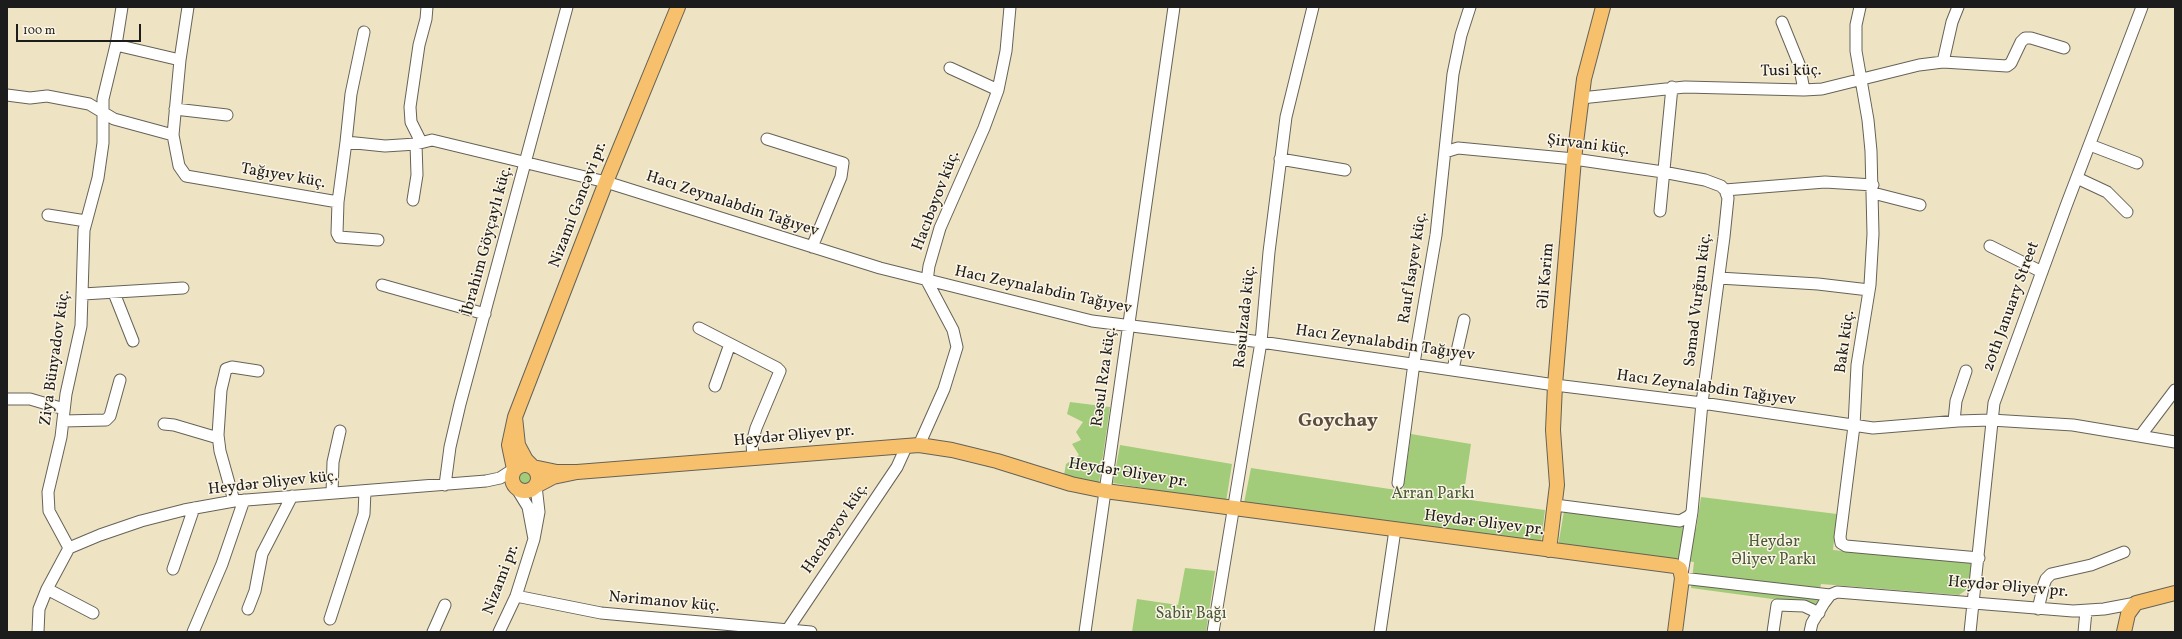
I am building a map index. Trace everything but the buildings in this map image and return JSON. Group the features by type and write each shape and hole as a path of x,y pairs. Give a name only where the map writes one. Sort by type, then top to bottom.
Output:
{"main road":[{"name":"Nizami Gəncəvi pr.","path":"514,469 509,445 515,417 606,182 678,7"},
{"name":"Əli Kərim","path":"1549,550 1555,505 1557,473 1553,430 1555,386 1574,159 1581,98 1603,7"},
{"path":"515,417 518,445 538,477 536,486"},
{"name":"Heydər Əliyev pr.","path":"577,472 913,445 952,450 997,461 1071,484 1105,491 1549,550 1680,573"},
{"path":"521,465 557,472 577,472 553,477 529,491 515,487 511,478 514,469 521,465"},
{"path":"1675,632 1680,573"},
{"name":"Heydər Əliyev pr.","path":"2136,603 2175,593"},
{"path":"2124,632 2128,614 2136,603"}],"street":[{"name":"Ziya Bünyadov küç.","path":"69,548 47,505 48,492 61,437 63,415 81,326 86,222 98,178 102,143 102,112 106,83 116,45 122,7"},
{"name":"Tağıyev küç.","path":"188,7 180,60 173,135 179,166 186,176 338,202 351,94 364,32"},
{"path":"413,200 417,175 418,143 411,122 410,107 419,45 426,19 427,7"},
{"name":"İbrahim Göyçaylı küç.","path":"445,485 450,447 460,404 527,162 567,7"},
{"name":"Hacıbəyov küç.","path":"788,629 913,445 944,389 957,347 953,330 927,281 940,228 984,128 998,90 1006,51 1010,7"},
{"name":"Rəsul Rza küç.","path":"1084,632 1174,7"},
{"name":"Rəsulzadə küç.","path":"1214,632 1261,342 1280,159 1291,92 1313,7"},
{"name":"Rauf İsayev küç.","path":"1398,483 1414,363 1436,235 1456,52 1470,7"},
{"name":"Bakı küç.","path":"1860,7 1855,39 1860,78 1868,120 1873,189 1869,290 1857,365 1854,426 1844,491 1840,537 1841,543 1846,546 1979,558"},
{"path":"1943,62 1952,22 1958,7"},
{"name":"20th January Street","path":"1970,632 1979,558 1991,420 1994,403 2142,7"},
{"path":"1782,22 1799,64 1804,90"},
{"name":"Tusi küç.","path":"1581,98 1672,87 1804,90 1822,89 1860,78 1919,65 1943,62 2007,66 2011,63 2021,42 2025,38 2031,38 2064,48"},
{"path":"116,45 180,60"},
{"path":"950,68 998,90"},
{"path":"1660,211 1672,87"},
{"path":"7,95 30,98 47,96 89,104 114,119 173,135"},
{"path":"175,109 226,115"},
{"path":"767,139 843,163 841,177 812,247"},
{"path":"346,142 385,146 418,143 432,140 606,182"},
{"path":"2090,145 2137,163"},
{"name":"Şirvani küç.","path":"1445,152 1458,148 1574,159 1663,172 1704,180 1721,186 1726,190"},
{"path":"1280,159 1345,170"},
{"path":"2077,178 2108,192 2127,212"},
{"name":"Hacı Zeynalabdin Tağıyev","path":"606,182 812,247 927,281 1092,321 1128,327 1261,342 1414,363 1555,386 1702,403 1854,426 1889,428 1954,421 1991,420 2073,425 2141,435 2175,442"},
{"path":"1726,190 1825,182 1873,189 1920,205"},
{"name":"Səməd Vurğun küç.","path":"1680,573 1692,512 1702,403 1727,202 1726,190"},
{"path":"338,202 337,233 339,237 378,240"},
{"path":"48,215 86,222"},
{"path":"1990,246 2042,272"},
{"path":"1718,278 1818,284 1869,290"},
{"path":"382,285 485,314"},
{"path":"83,294 183,288"},
{"path":"114,293 133,341"},
{"path":"1453,369 1464,320"},
{"path":"699,328 777,368 780,371 756,428 752,443 753,458"},
{"path":"715,386 730,344"},
{"path":"193,632 222,564 239,501 218,438 218,412 226,370 232,367 258,371"},
{"path":"1954,421 1956,401 1966,371"},
{"path":"7,399 30,400 63,415 106,420 110,416 120,380"},
{"path":"2141,435 2175,390"},
{"path":"164,424 218,438"},
{"path":"332,493 334,462 340,431"},
{"path":"486,481 506,475 514,469"},
{"path":"486,481 515,487 528,508 534,538"},
{"name":"Heydər Əliyev küç.","path":"69,548 100,535 141,521 194,508 239,501 292,496 486,481"},
{"name":"Nizami pr.","path":"499,632 516,596 534,538 539,512 536,486"},
{"path":"330,619 364,514 365,491"},
{"path":"248,609 252,602 262,554 292,496"},
{"path":"1555,505 1680,521 1689,516 1692,512"},
{"path":"173,569 194,508"},
{"path":"1380,632 1395,530"},
{"path":"38,632 38,608 69,548"},
{"path":"2038,609 2044,584 2046,579 2051,574 2091,565 2124,552"},
{"name":"Heydər Əliyev pr.","path":"1680,573 1833,593 2038,609 2086,611 2136,603"},
{"path":"47,589 93,613"},
{"path":"1810,632 1812,623 1833,593"},
{"name":"Nərimanov küç.","path":"516,596 601,614 811,632"},
{"path":"433,632 445,605"},
{"path":"1773,632 1776,605 1804,606 1819,613"},
{"path":"2084,632 2086,611"}],"green space":[{"path":"1070,402 1110,407 1099,483 1064,475 1066,464 1079,455 1072,444 1081,440 1076,432 1083,422 1067,414"},
{"name":"Arran Parkı","path":"1411,434 1471,444 1463,499 1545,510 1541,542 1244,503 1251,468 1403,491"},
{"path":"1120,445 1232,464 1226,502 1113,483"},
{"path":"525,471 530,473 532,478 530,483 525,485 520,483 518,478 520,473"},
{"name":"Heydər Əliyev Parkı","path":"1701,497 1837,514 1833,550 1974,563 1969,588 1959,595 1821,584 1817,605 1691,588 1694,562 1558,546 1564,511 1696,529"},
{"name":"Sabir Bağı","path":"1185,568 1215,571 1206,632 1132,632 1137,599 1178,605"}],"district":[{"name":"Goychay","path":"1338,422"}]}
